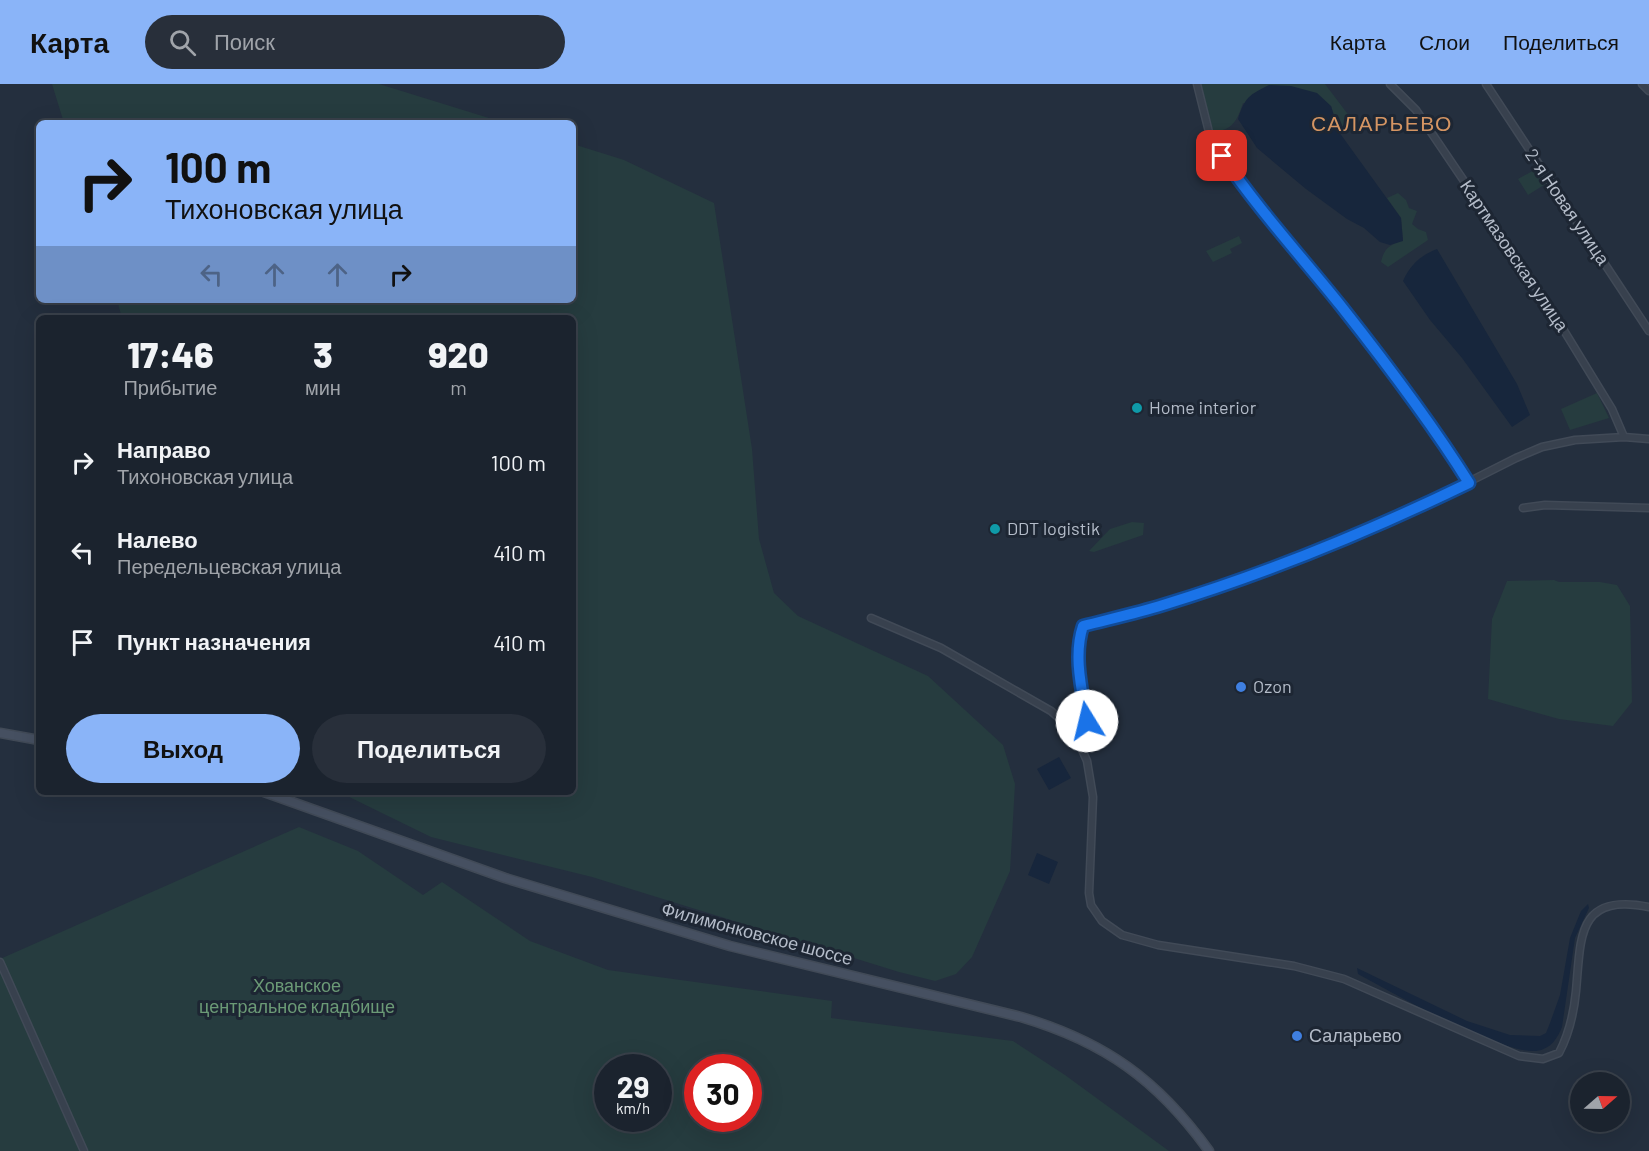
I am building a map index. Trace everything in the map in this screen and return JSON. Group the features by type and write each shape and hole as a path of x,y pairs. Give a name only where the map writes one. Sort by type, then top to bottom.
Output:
{"main road":[{"path":"0,733 36,739"},
{"name":"Филимонковское шоссе","path":"272,795 504,878 719,943 1021,1017 1063,1031 1109,1053 1146,1080 1173,1106 1209,1151"}],"street":[{"path":"1197,84 1211,140 1230,168 1359,330 1442,440 1469,483"},
{"name":"Картмазовская улица","path":"1390,84 1416,110 1552,311 1612,409 1624,437"},
{"name":"2-я Новая улица","path":"1486,84 1649,331"},
{"path":"1642,84 1649,91"},
{"path":"1087,721 1080,679 1078,640 1083,626 1162,606 1269,569 1407,513 1542,447 1575,440 1624,437 1649,440"},
{"path":"1523,508 1545,505 1649,508"},
{"path":"871,618 942,648 1051,711 1067,725 1087,761 1093,797 1089,893 1091,905 1102,921 1122,935 1158,945 1294,966 1344,980 1519,1056 1544,1059 1559,1053 1568,1035 1576,992 1579,944 1590,916 1606,906 1630,903 1649,907"},
{"path":"0,962 84,1151"}],"green space":[{"path":"52,84 379,84 495,120 63,120"},
{"path":"1201,84 1325,84 1350,117 1351,131 1339,132 1331,106 1243,103 1239,115 1230,127 1213,132"},
{"path":"576,145 624,160 714,203 752,449 759,539 774,593 798,616 928,676 1003,745 1015,784 1010,871 972,957 956,974 935,981 899,972 592,877 431,837 345,795 576,795 576,315 121,315 118,303 576,303"},
{"path":"1538,168 1547,183 1528,195 1518,179"},
{"path":"1398,193 1406,200 1409,208 1417,211 1412,224 1426,232 1428,240 1388,267 1381,262 1384,253 1391,245 1403,240 1401,218 1387,198"},
{"path":"1239,236 1242,243 1230,249 1232,253 1213,262 1206,251"},
{"path":"1597,393 1609,418 1570,430 1561,409"},
{"path":"1132,522 1144,523 1143,535 1094,552 1089,551 1110,529"},
{"path":"1554,580 1617,585 1630,606 1632,702 1613,726 1559,719 1488,699 1492,619 1507,581"},
{"name":"Хованское центральное кладбище","path":"299,827 358,851 423,895 442,882 530,941 608,970 832,1001 831,1018 1013,1041 1065,1075 1169,1151 0,1151 0,959"}],"water":[{"path":"1269,85 1291,86 1317,93 1331,106 1339,132 1401,218 1403,241 1390,245 1380,242 1364,228 1347,219 1306,189 1257,148 1238,119 1249,98"},
{"path":"1437,249 1517,384 1530,415 1512,427 1403,281 1417,261"},
{"path":"1059,757 1071,778 1049,790 1037,769"},
{"path":"1037,853 1058,862 1049,884 1028,875"},
{"path":"1588,904 1589,908 1575,938 1562,1027 1553,1043 1541,1050 1517,1049 1470,1031 1358,974 1357,968 1467,1021 1510,1035 1540,1036 1546,1033 1560,995 1570,938 1581,911"}],"place":[{"name":"Home interior","path":"1137,408"},
{"name":"DDT logistik","path":"995,529"},
{"name":"Ozon","path":"1241,687"},
{"name":"Саларьево","path":"1297,1036"}],"district":[{"name":"САЛАРЬЕВО","path":"1382,124"}],"route":[{"path":"1087,721 1080,679 1078,640 1083,626 1162,606 1269,569 1407,513 1469,483 1442,440 1341,306 1243,187 1222,156"}]}
